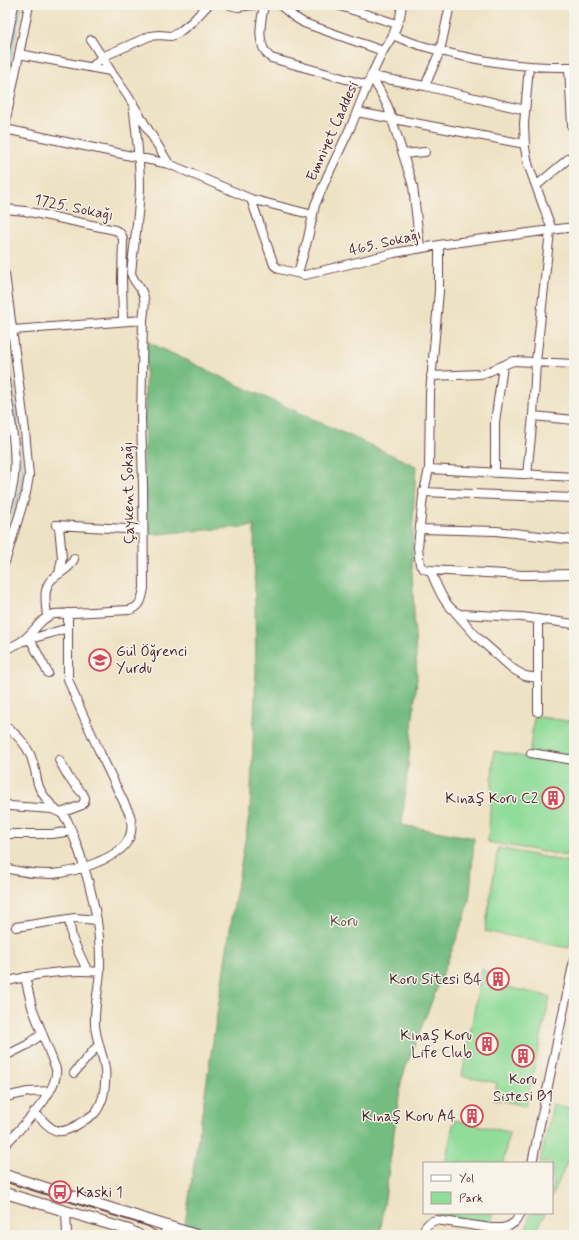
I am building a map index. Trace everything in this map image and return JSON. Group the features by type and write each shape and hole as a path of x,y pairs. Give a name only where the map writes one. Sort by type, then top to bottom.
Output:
{"main road":[{"path":"5,1175 168,1232 196,1235"},
{"path":"5,1193 139,1235"}],"street":[{"path":"5,50 14,5"},
{"path":"5,124 29,5"},
{"path":"92,67 102,57 150,36 159,34 171,36 178,33 193,21 208,5"},
{"path":"230,5 238,7 254,5"},
{"path":"264,5 259,30 265,50 271,58 367,86"},
{"path":"280,5 304,23 383,51"},
{"path":"337,5 397,24"},
{"name":"Emniyet Caddesi","path":"298,273 308,238 315,205 357,112 371,76 383,51 393,35 402,5"},
{"path":"425,86 440,51 450,5"},
{"path":"393,35 415,44 480,60 529,66 572,67 572,126 574,131"},
{"path":"91,40 169,164"},
{"path":"19,54 92,67 112,73"},
{"path":"528,475 536,362 551,230 528,164 525,144 524,124 529,66"},
{"path":"371,76 425,86 525,110"},
{"path":"371,76 384,98 413,186 420,248"},
{"name":"Çaykent Sokağı","path":"47,617 54,614 134,609 142,600 144,588 141,419 143,320 145,300 131,273 139,200 138,158 132,103"},
{"path":"357,112 525,144"},
{"path":"5,129 169,164 251,199 313,215"},
{"path":"403,154 425,152"},
{"path":"536,186 574,154"},
{"name":"465. Sokağı","path":"251,199 274,266 279,269 305,275 420,248 574,227"},
{"name":"1725. Sokağı","path":"5,209 24,211 119,232 123,241 123,321"},
{"path":"439,245 439,291 429,409 429,469 423,492 418,547 419,563 422,568 430,570 524,574 574,574"},
{"path":"5,274 13,330 15,431 14,476 5,516"},
{"path":"13,330 143,320"},
{"path":"431,376 481,374 512,361 574,364"},
{"path":"495,473 495,422 502,366"},
{"path":"5,381 15,431 28,470 28,487 5,562"},
{"path":"533,416 574,420"},
{"path":"429,469 574,477"},
{"path":"423,492 574,498"},
{"path":"59,574 62,558 57,526 143,530"},
{"path":"420,529 496,531 574,540"},
{"path":"22,642 41,621 47,617 46,590 50,580 68,568 74,559"},
{"path":"430,570 444,598 478,638 513,669 525,676 538,678"},
{"path":"455,611 464,615 522,617 574,624"},
{"path":"5,868 21,872 40,874 58,873 84,868 108,858 123,847 130,836 132,822 130,814 101,755 68,679 68,613"},
{"path":"538,619 538,712"},
{"path":"5,649 30,639 68,628"},
{"path":"30,639 48,673"},
{"path":"5,726 17,735 28,750 33,761 40,788 47,800 67,820 72,831 92,892 100,950 100,972 95,1019 96,1033 104,1064 106,1081 101,1103 95,1113 70,1129 60,1132 54,1130 34,1112"},
{"path":"531,753 574,760"},
{"path":"5,803 10,806 58,812 82,805 85,800 83,794 70,778 59,760"},
{"path":"5,834 52,834 72,831"},
{"path":"16,927 74,918 97,920"},
{"path":"69,919 72,938 87,970"},
{"path":"532,1162 574,960"},
{"path":"5,982 25,977 87,970 100,972"},
{"path":"5,1144 34,1112 50,1091 55,1081 57,1072 32,1007 25,977"},
{"path":"5,1056 27,1045 42,1034"},
{"path":"74,1073 99,1044"},
{"path":"5,1097 28,1092 50,1091"},
{"path":"66,1211 67,1235"},
{"path":"422,1235 426,1226 430,1222 436,1220 503,1231 515,1222 520,1214"}],"green space":[{"name":"Koru","path":"146,341 238,385 416,466 412,570 417,679 402,825 474,838 470,895 465,917 401,1082 380,1235 218,1235 185,1224 231,923 250,811 256,673 254,526 145,535 144,465"},
{"path":"534,716 574,722 574,857 488,842 494,751 529,758"},
{"path":"498,848 574,863 574,921 569,948 485,931"},
{"path":"482,969 488,972 487,982 550,997 526,1106 494,1099 497,1083 462,1076"},
{"path":"553,1104 574,1109 574,1146 553,1195 553,1162 540,1162"},
{"path":"454,1120 509,1132 503,1162 445,1162"},
{"path":"436,1214 493,1214 491,1222 439,1217"},
{"path":"530,1214 545,1214 535,1235 526,1231"}],"waterway":[{"path":"5,87 21,5"},
{"path":"5,321 22,472 20,491 5,541"}],"tram line":[{"path":"5,1182 147,1226 162,1235"}],"place":[{"name":"Gül Öğrenci Yurdu","path":"100,660"},
{"name":"Kınaş Koru C2","path":"553,798"},
{"name":"Koru Sitesi B4","path":"498,979"},
{"name":"Kınaş Koru Life Club","path":"487,1044"},
{"name":"Koru Sistesi B1","path":"523,1056"},
{"name":"Kınaş Koru A4","path":"472,1116"},
{"name":"Kaski 1","path":"60,1192"}]}
